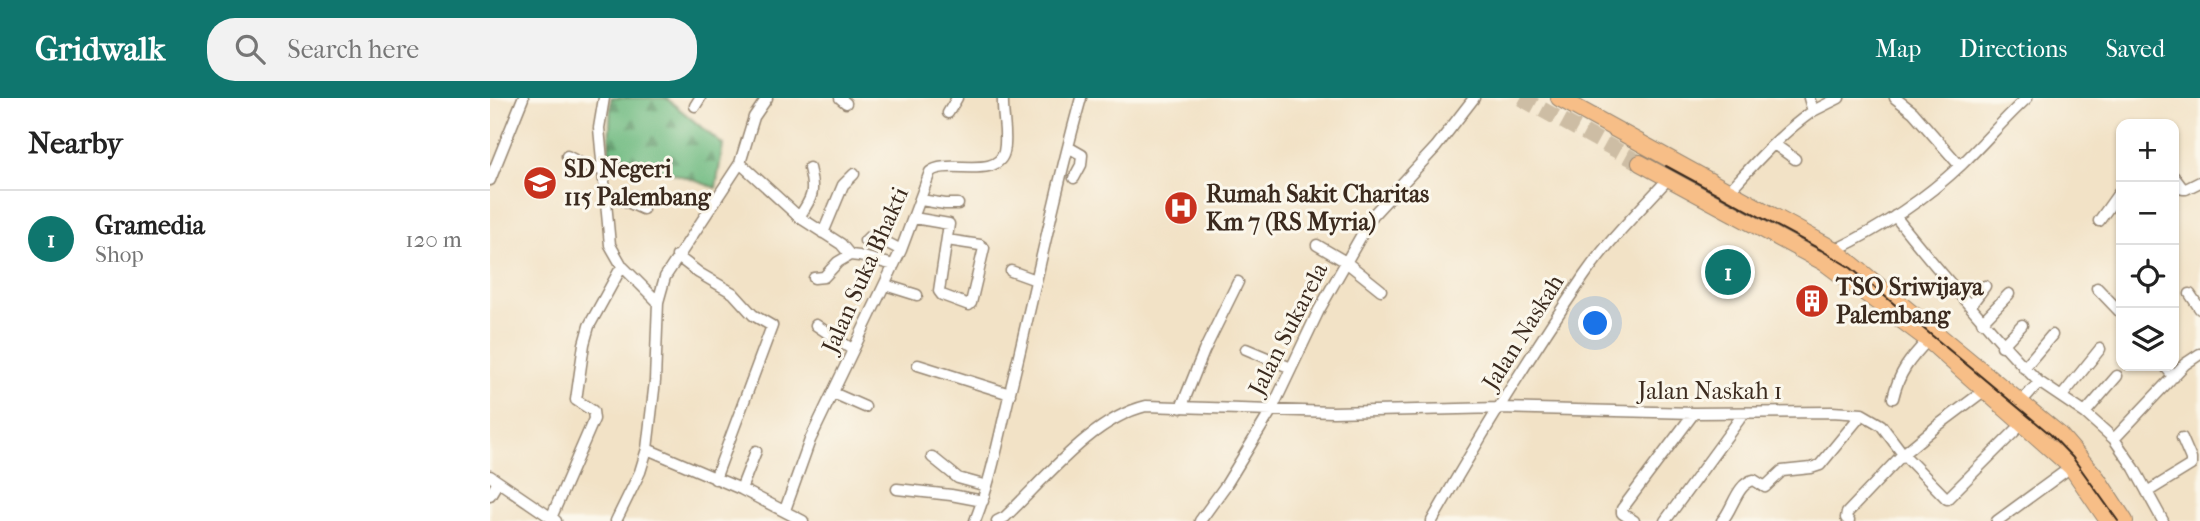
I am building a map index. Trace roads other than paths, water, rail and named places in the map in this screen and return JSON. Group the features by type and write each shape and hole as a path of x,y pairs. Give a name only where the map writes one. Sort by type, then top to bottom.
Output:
{"highway":[{"path":"1559,98 1835,250 2059,433 2087,464 2125,521"},
{"path":"1640,163 1825,262 1928,340 2071,467 2108,521"}],"street":[{"path":"490,180 493,164 523,98"},
{"path":"604,98 599,128 609,239 622,266 659,302"},
{"path":"948,113 957,98"},
{"name":"Jalan Suka Bhakti","path":"785,510 810,440 886,285 933,169 985,166 1002,159 1006,137 1002,115 1003,98"},
{"path":"975,521 987,486 1082,98"},
{"name":"Jalan Sukarela","path":"1205,519 1271,411 1319,310 1373,215 1436,147 1474,98"},
{"path":"1809,98 1812,111"},
{"path":"1728,192 1792,125 1812,111 1839,98"},
{"path":"1895,98 1913,112 1960,166"},
{"path":"1835,250 1895,216 1941,183 2017,103 2027,98"},
{"path":"616,521 640,472 647,449 655,381 659,302 665,277 740,163 760,101"},
{"path":"1774,144 1795,159"},
{"path":"1068,147 1082,155 1081,165 1073,178"},
{"path":"567,156 588,167 604,170"},
{"path":"740,163 799,217 841,244 850,256"},
{"path":"799,217 814,192 808,168"},
{"path":"823,233 844,185 855,174"},
{"name":"Jalan Naskah","path":"1433,518 1583,276 1668,179"},
{"path":"2178,182 2186,190 2200,182"},
{"path":"605,192 643,209"},
{"path":"2099,221 2116,197"},
{"path":"920,200 958,204"},
{"path":"1895,216 1929,261 2002,346 2039,382 2085,413 2114,439 2134,468 2163,521"},
{"path":"914,218 949,224 939,291 969,305 984,248 947,240"},
{"path":"865,241 872,236 901,250"},
{"path":"1317,245 1346,262 1381,290"},
{"path":"814,278 824,277 838,262 850,256 894,265"},
{"path":"677,257 733,292 753,315 772,326 715,479"},
{"path":"490,495 494,479 553,519 594,419 593,411 576,400 584,344 589,326 622,266"},
{"path":"1011,271 1036,280"},
{"path":"1181,408 1204,351 1238,282"},
{"path":"886,285 917,295"},
{"path":"1970,306 1985,286"},
{"path":"2097,288 2116,308"},
{"path":"1982,321 2009,293"},
{"path":"2190,294 2200,309"},
{"path":"816,325 853,350"},
{"path":"2002,346 2022,325"},
{"path":"2024,368 2052,335"},
{"path":"1893,398 1900,374 1928,340"},
{"path":"1246,349 1291,368"},
{"path":"2062,397 2100,349"},
{"path":"2114,439 2185,364 2200,354"},
{"path":"918,365 1010,394"},
{"path":"2169,371 2174,377"},
{"path":"2085,413 2117,376"},
{"path":"2022,401 2039,382"},
{"path":"1849,521 1846,518 1847,513 1903,454 1985,390"},
{"path":"833,393 865,407"},
{"name":"Jalan Naskah 1","path":"997,521 1105,424 1118,415 1146,406 1367,413 1500,408 1862,414"},
{"path":"1634,521 1622,513 1622,509 1694,413"},
{"path":"1665,521 1744,413"},
{"path":"1722,521 1739,492 1749,481 1754,480 1765,487 1782,471 1819,465 1862,414 1881,425 1903,454 1947,499 2023,424"},
{"path":"2147,492 2191,465 2182,438"},
{"path":"647,449 741,489 803,521"},
{"path":"741,489 756,451"},
{"path":"932,457 958,478 987,486"},
{"path":"1997,521 2071,467"},
{"path":"897,489 983,501"},
{"path":"1433,518 1446,521"}],"tunnel":[{"path":"1521,98 1640,163"}],"tram line":[{"path":"1666,166 1851,268 2050,434 2073,458 2118,521"}],"place":[{"name":"SD Negeri 115 Palembang","path":"540,183"},
{"name":"Rumah Sakit Charitas Km 7 (RS Myria)","path":"1181,208"},
{"name":"Gramedia","path":"1728,272"},
{"name":"TSO Sriwijaya Palembang","path":"1812,301"}]}
